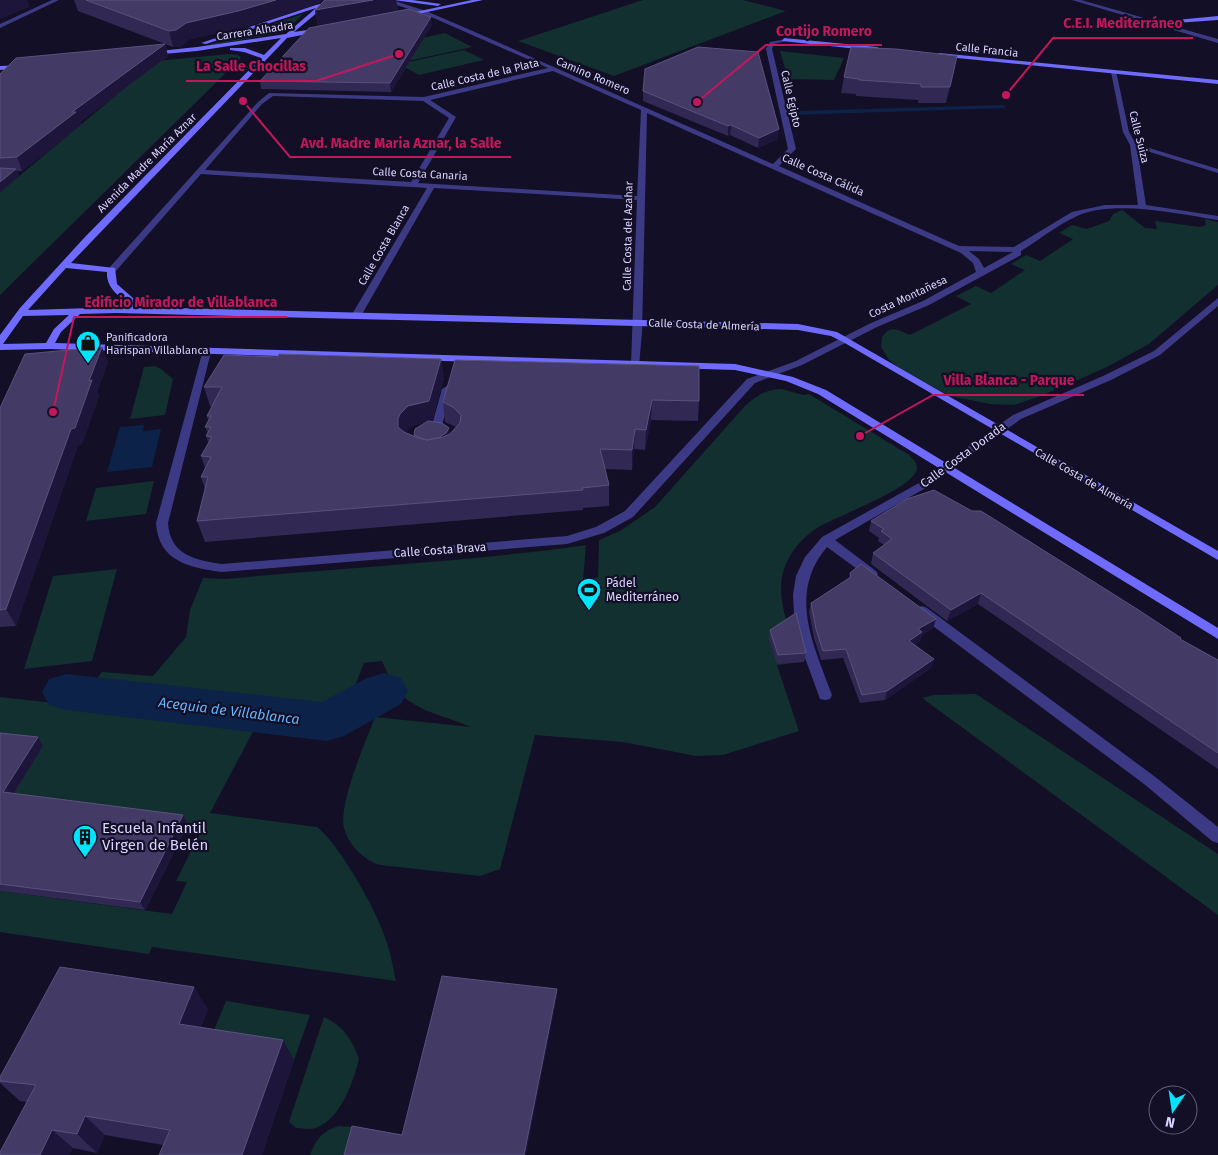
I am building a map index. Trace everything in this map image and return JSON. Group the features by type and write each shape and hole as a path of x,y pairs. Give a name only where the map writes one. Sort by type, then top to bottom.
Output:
{"street":[{"path":"0,26 56,0"},
{"name":"Carrera Alhadra","path":"178,51 343,0"},
{"path":"385,0 458,4"},
{"path":"394,1 401,9 399,15 424,12 480,0"},
{"path":"1075,0 1148,23 1218,41"},
{"name":"Camino Romero","path":"394,1 424,12 644,109"},
{"path":"28,4 46,4"},
{"path":"320,7 320,16"},
{"name":"Avenida Madre María Aznar","path":"0,342 20,314 64,265 285,37 320,7"},
{"path":"7,15 21,16"},
{"path":"1148,23 1218,18"},
{"name":"Carrera Alhadra","path":"142,54 285,37 327,29"},
{"name":"Calle Egipto","path":"775,166 792,149 769,49 772,43 784,40 882,50"},
{"name":"Carrera Alhadra","path":"178,51 185,53 240,50 266,58"},
{"name":"Calle Francia","path":"930,54 1218,82"},
{"path":"0,68 28,65"},
{"name":"Calle Costa de la Plata","path":"200,172 260,103 271,94 424,99 552,69"},
{"name":"Calle Suiza","path":"1114,72 1126,132 1133,145 1142,207"},
{"path":"414,184 453,117 424,99"},
{"name":"Calle Costa Cálida","path":"644,109 957,248 978,262 982,268 980,275"},
{"name":"Calle Costa del Azahar","path":"636,364 639,198 644,109"},
{"path":"1133,145 1218,171"},
{"path":"130,310 130,300 116,288 111,278 112,270 200,172"},
{"name":"Calle Costa Canaria","path":"200,172 639,198"},
{"name":"Calle Costa Blanca","path":"356,316 432,185"},
{"name":"Costa Montañesa","path":"846,340 980,275 1018,253 1016,250 1075,214 1112,206 1142,207 1218,218"},
{"path":"957,248 1016,250"},
{"path":"64,265 112,270"},
{"name":"Calle Costa Dorada","path":"825,695 800,620 798,592 805,565 814,550 826,540 932,480 945,468 1016,417 1149,358 1169,344 1218,301"},
{"name":"Calle Costa de Almería","path":"20,314 130,310 808,328 834,334 846,340 1218,556"},
{"path":"49,346 57,330 77,312"},
{"name":"Calle Costa Brava","path":"206,352 161,530 168,546 179,557 191,562 222,568 567,540 600,530 629,514 751,381 799,363 846,340"},
{"path":"0,347 49,346 206,352 454,367 636,364 735,367 769,373 805,384 822,392 1218,634"},
{"path":"450,428 433,425 454,367"},
{"path":"826,540 879,580"},
{"path":"1205,549 1218,548"},
{"path":"910,602 1149,780 1218,836"}],"green space":[{"path":"643,0 743,0 786,11 614,76 518,41"},
{"path":"303,14 285,32 206,46"},
{"path":"445,33 472,47 371,69 345,54"},
{"path":"464,50 484,60 419,75 399,64"},
{"path":"780,51 844,58 834,80 788,79"},
{"path":"228,54 238,55 241,58 0,295 0,192 157,61"},
{"path":"1122,210 1145,228 1157,229 1155,221 1200,227 1206,225 1205,219 1218,222 1218,285 1149,344 1107,367 1041,396 1014,405 990,404 950,396 901,369 889,360 881,347 882,337 888,330 895,329 910,335 971,304 956,296 976,286 991,293 1025,270 1011,264 1026,255 1040,261 1073,239 1059,233 1072,225 1087,229 1109,221 1113,214"},
{"path":"155,366 173,379 165,415 130,419 144,367"},
{"path":"782,389 803,395 809,394 909,455 916,462 917,468 913,476 903,485 814,530 796,547 786,563 781,580 781,592 785,616 801,662 777,665 799,731 723,755 696,756 623,742 535,735 500,869 480,876 380,865 368,860 349,841 344,828 345,804 354,772 375,717 471,727 425,710 408,700 395,687 382,661 364,663 349,701 328,711 92,685 102,672 153,676 186,637 190,610 203,578 226,579 451,560 586,545 583,581 598,577 599,540 620,531 655,507 749,402 766,392"},
{"path":"154,481 146,514 86,521 96,488"},
{"path":"117,569 92,661 24,669 53,576"},
{"path":"976,694 1218,854 1218,915 922,698 934,695"},
{"path":"0,697 256,726 210,813 317,827 337,849 358,881 376,915 387,943 396,981 152,947 149,954 0,932 0,891 172,914 187,882 176,881 204,825 9,801 0,741"},
{"path":"226,1001 310,1015 294,1060 207,1047"},
{"path":"324,1017 342,1029 353,1045 359,1059 345,1099 332,1116 316,1128 296,1128 289,1122"},
{"path":"338,1126 352,1127 344,1155 310,1155 320,1137"}],"water":[{"path":"144,425 143,431 161,429 152,467 107,472 120,427"}],"building":[{"path":"86,0 276,0 186,23 176,30 169,31"},
{"path":"325,0 373,0 315,10"},
{"path":"409,9 431,17 390,83 260,81 309,28"},
{"path":"165,44 72,112 76,112 17,157 0,158 0,74 16,58"},
{"path":"698,47 758,52 779,129 759,138 731,125 728,126 643,91 645,69"},
{"path":"851,47 896,49 957,56 950,87 921,87 921,84 859,80 844,77"},
{"path":"0,168 16,169 0,182"},
{"path":"102,347 89,381 92,380 75,428 71,429 6,609 0,610 0,408 25,354"},
{"path":"279,354 441,359 429,401 408,406 398,419 398,427 404,432 427,440 450,434 460,423 461,415 453,407 443,402 455,360 699,366 699,401 652,400 646,430 635,429 632,450 600,449 609,485 582,488 583,490 197,521 208,477 201,477 211,457 201,456 212,437 206,436 211,427 205,427 211,416 207,416 222,387 204,387 224,355 278,357"},
{"path":"428,421 442,423 449,428 446,433 438,438 427,440 414,435 415,429"},
{"path":"934,490 972,511 981,511 1137,609 1180,639 1218,660 1218,753 981,593 951,610 873,553 892,539 881,531 884,529 871,521 907,499"},
{"path":"861,564 936,619 918,629 922,632 909,641 934,659 887,691 862,695 846,649 823,651 811,603 851,577 850,573"},
{"path":"796,613 806,653 778,655 770,630"},
{"name":"Escuela Infantil Virgen de Belén","path":"0,733 38,737 3,792 183,815 140,902 0,884"},
{"path":"60,967 194,987 179,1024 283,1040 242,1155 159,1155 170,1130 85,1116 77,1134 52,1130 40,1155 0,1155 36,1085 0,1081 0,1077"},
{"path":"442,976 557,989 524,1155 344,1155 352,1126 402,1135"}],"waterway":[{"path":"794,113 1003,107"},
{"name":"Acequia de Villablanca","path":"66,692 327,722 384,691"}],"place":[{"name":"La Salle Chocillas","path":"399,54"},
{"name":"C.E.I. Mediterráneo","path":"1006,95"},
{"name":"Avd. Madre Maria Aznar, la Salle","path":"243,101"},
{"name":"Cortijo Romero","path":"697,102"},
{"name":"Panificadora Harispan Villablanca","path":"88,364"},
{"name":"Edificio Mirador de Villablanca","path":"53,412"},
{"name":"Villa Blanca - Parque","path":"860,436"},
{"name":"Pádel Mediterráneo","path":"589,611"},
{"name":"Escuela Infantil Virgen de Belén","path":"85,858"}]}
